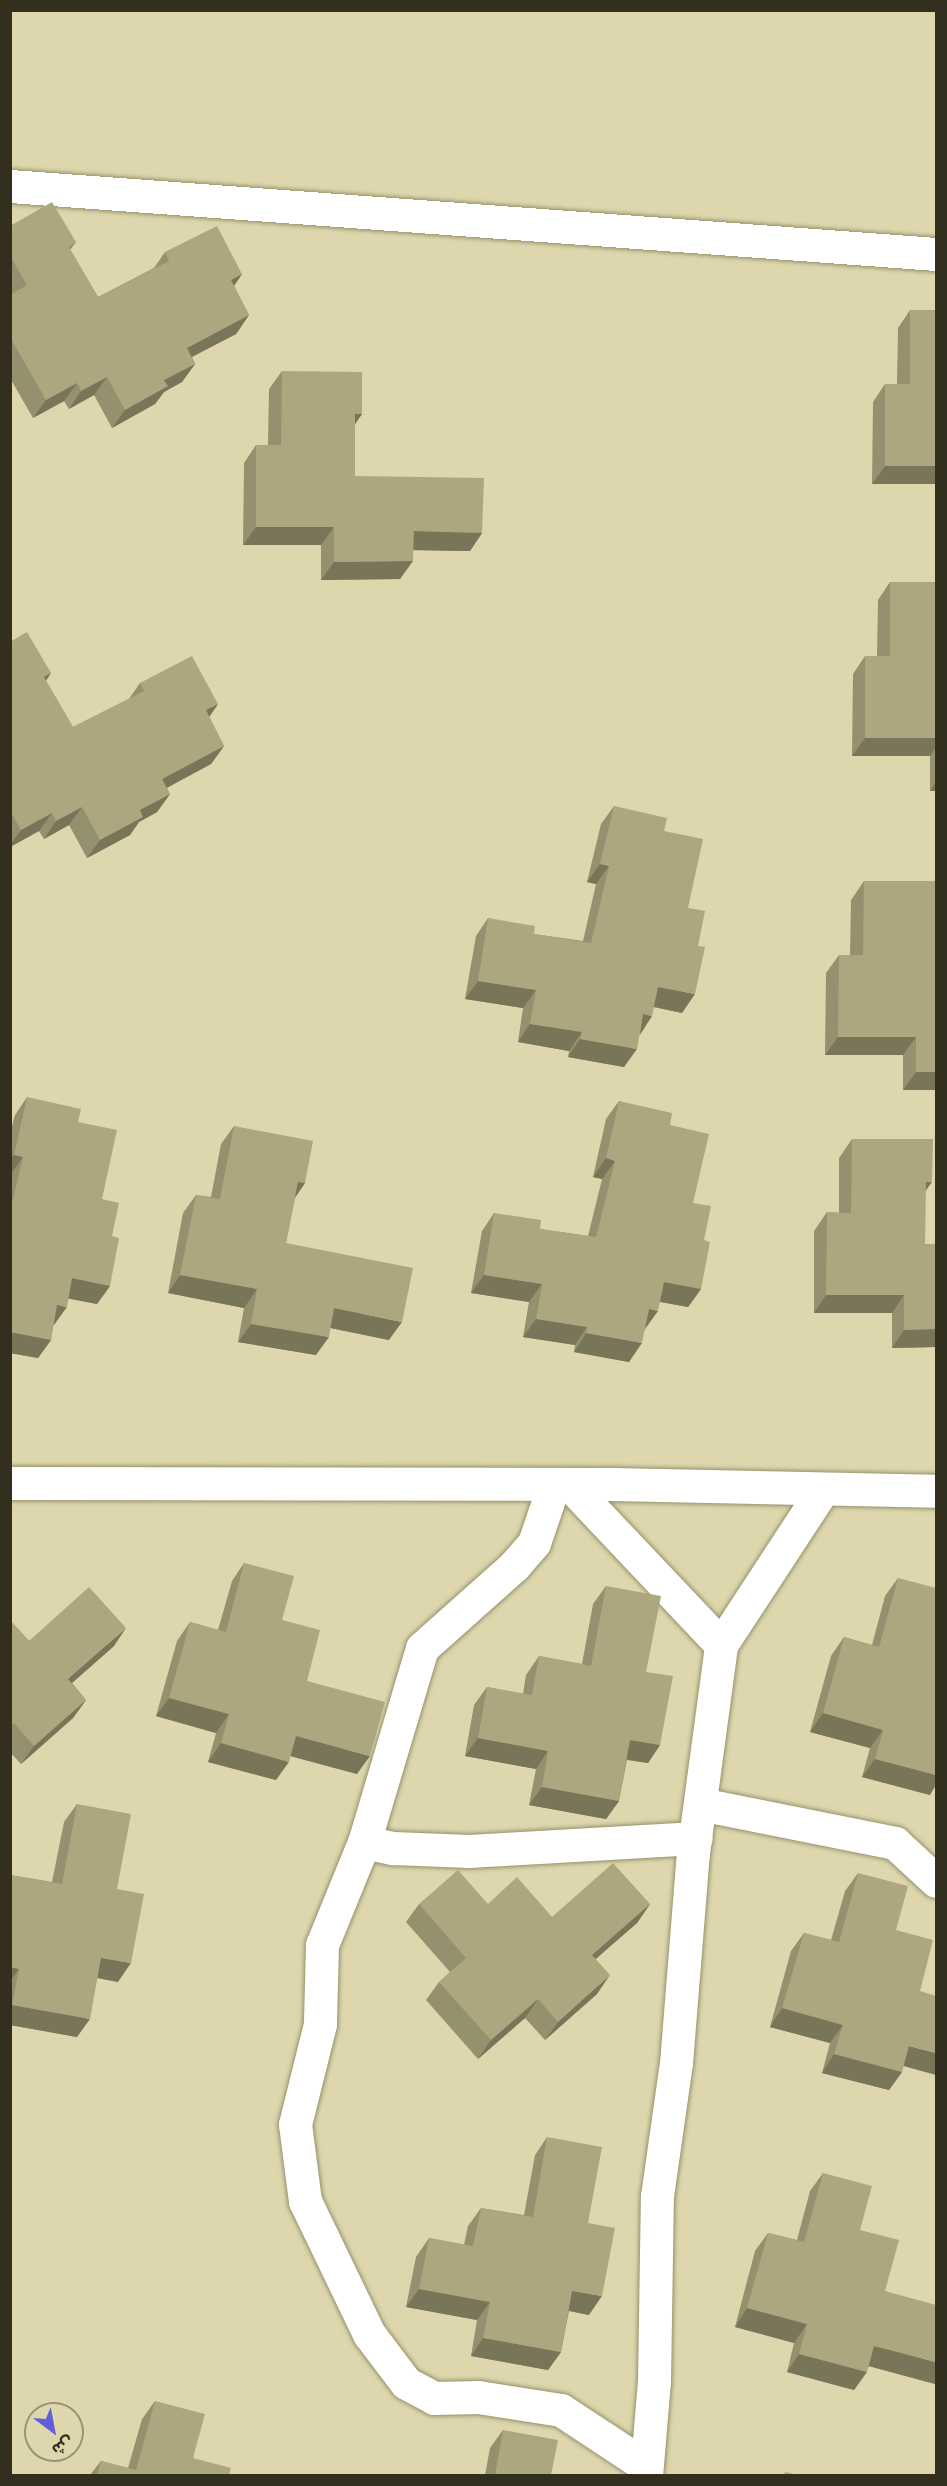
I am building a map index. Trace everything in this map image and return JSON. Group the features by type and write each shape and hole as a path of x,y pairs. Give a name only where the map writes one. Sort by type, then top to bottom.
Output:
{"street":[{"path":"10,186 936,254"},
{"path":"10,1483 561,1484 936,1491"},
{"path":"561,1484 721,1645"},
{"path":"561,1484 534,1543 514,1566 422,1648 364,1842 322,1945 320,2024 295,2124 305,2201 369,2334 406,2383 435,2398 478,2397 561,2410 646,2471"},
{"path":"646,2471 654,2380 657,2196 676,2063 696,1838 721,1645 823,1488"},
{"path":"700,1804 895,1843 936,1881"},
{"path":"364,1842 393,1848 469,1851 696,1838"}],"building":[{"path":"52,202 76,242 69,247 98,297 169,261 165,252 217,226 242,274 231,280 249,315 187,348 195,364 164,380 168,386 125,410 107,377 81,391 77,383 46,400 10,337 10,295 27,285 10,256 10,226"},
{"path":"910,310 936,310 936,466 885,466 885,384 910,384"},
{"path":"282,371 362,372 362,414 355,414 355,476 484,478 482,533 414,531 413,561 334,562 334,527 256,527 256,445 281,445"},
{"path":"890,582 936,582 936,738 865,738 865,656 890,656"},
{"path":"27,632 51,673 44,677 73,727 144,691 140,683 192,656 218,704 206,710 224,746 162,779 170,794 140,810 143,817 100,840 82,807 56,821 52,813 21,830 10,811 10,642"},
{"path":"614,806 667,818 664,831 703,839 688,908 705,911 698,946 705,947 695,994 658,987 652,1016 643,1014 637,1049 580,1039 582,1032 530,1024 536,990 478,981 488,918 535,926 534,934 591,943 609,866 600,864"},
{"path":"864,881 936,881 936,1072 916,1072 916,1037 838,1037 839,955 863,955"},
{"path":"27,1097 81,1109 78,1122 117,1130 102,1199 119,1203 112,1236 119,1238 110,1286 72,1278 67,1307 57,1305 51,1340 10,1332 10,1211 23,1157 14,1155"},
{"path":"619,1101 672,1113 670,1125 709,1134 693,1203 711,1206 704,1240 710,1242 701,1289 664,1282 658,1311 649,1309 642,1343 586,1333 587,1327 536,1319 542,1284 484,1275 494,1213 541,1220 540,1229 596,1237 615,1161 606,1158"},
{"path":"234,1126 313,1141 305,1183 298,1182 286,1243 413,1268 402,1322 334,1308 329,1337 251,1324 257,1289 180,1275 196,1195 220,1199"},
{"path":"852,1139 933,1139 932,1182 926,1182 925,1244 936,1244 936,1329 904,1330 904,1295 826,1295 827,1212 851,1213"},
{"path":"244,1563 294,1576 282,1620 320,1630 307,1681 385,1702 370,1756 296,1736 289,1762 221,1743 229,1714 169,1698 190,1622 226,1632"},
{"path":"898,1578 936,1588 936,1775 875,1759 883,1730 823,1713 844,1637 879,1647"},
{"path":"606,1586 661,1596 646,1672 673,1676 660,1745 630,1740 619,1801 542,1787 548,1751 478,1738 487,1687 532,1695 539,1656 591,1666"},
{"path":"89,1587 126,1628 68,1679 86,1700 34,1746 14,1723 10,1726 10,1620 29,1641"},
{"path":"77,1804 131,1814 117,1889 144,1894 131,1963 101,1958 90,2019 12,2005 19,1969 10,1967 10,1875 62,1884"},
{"path":"613,1863 650,1904 592,1955 610,1975 558,2022 538,1999 491,2040 439,1982 466,1958 419,1904 458,1870 488,1904 517,1877 552,1917"},
{"path":"858,1873 908,1886 896,1930 933,1940 920,1991 936,1996 936,2053 909,2046 902,2072 834,2054 843,2025 782,2008 804,1933 839,1942"},
{"path":"547,2137 602,2147 588,2223 615,2228 602,2296 572,2291 561,2352 483,2338 490,2302 419,2289 429,2238 473,2246 481,2208 533,2217"},
{"path":"823,2173 872,2186 860,2230 899,2240 885,2291 936,2305 936,2362 874,2346 867,2372 799,2354 807,2324 747,2308 768,2233 804,2242"},
{"path":"155,2401 205,2414 193,2458 231,2468 229,2475 97,2475 101,2461 136,2470"},
{"path":"503,2430 558,2440 551,2475 495,2475"}]}
